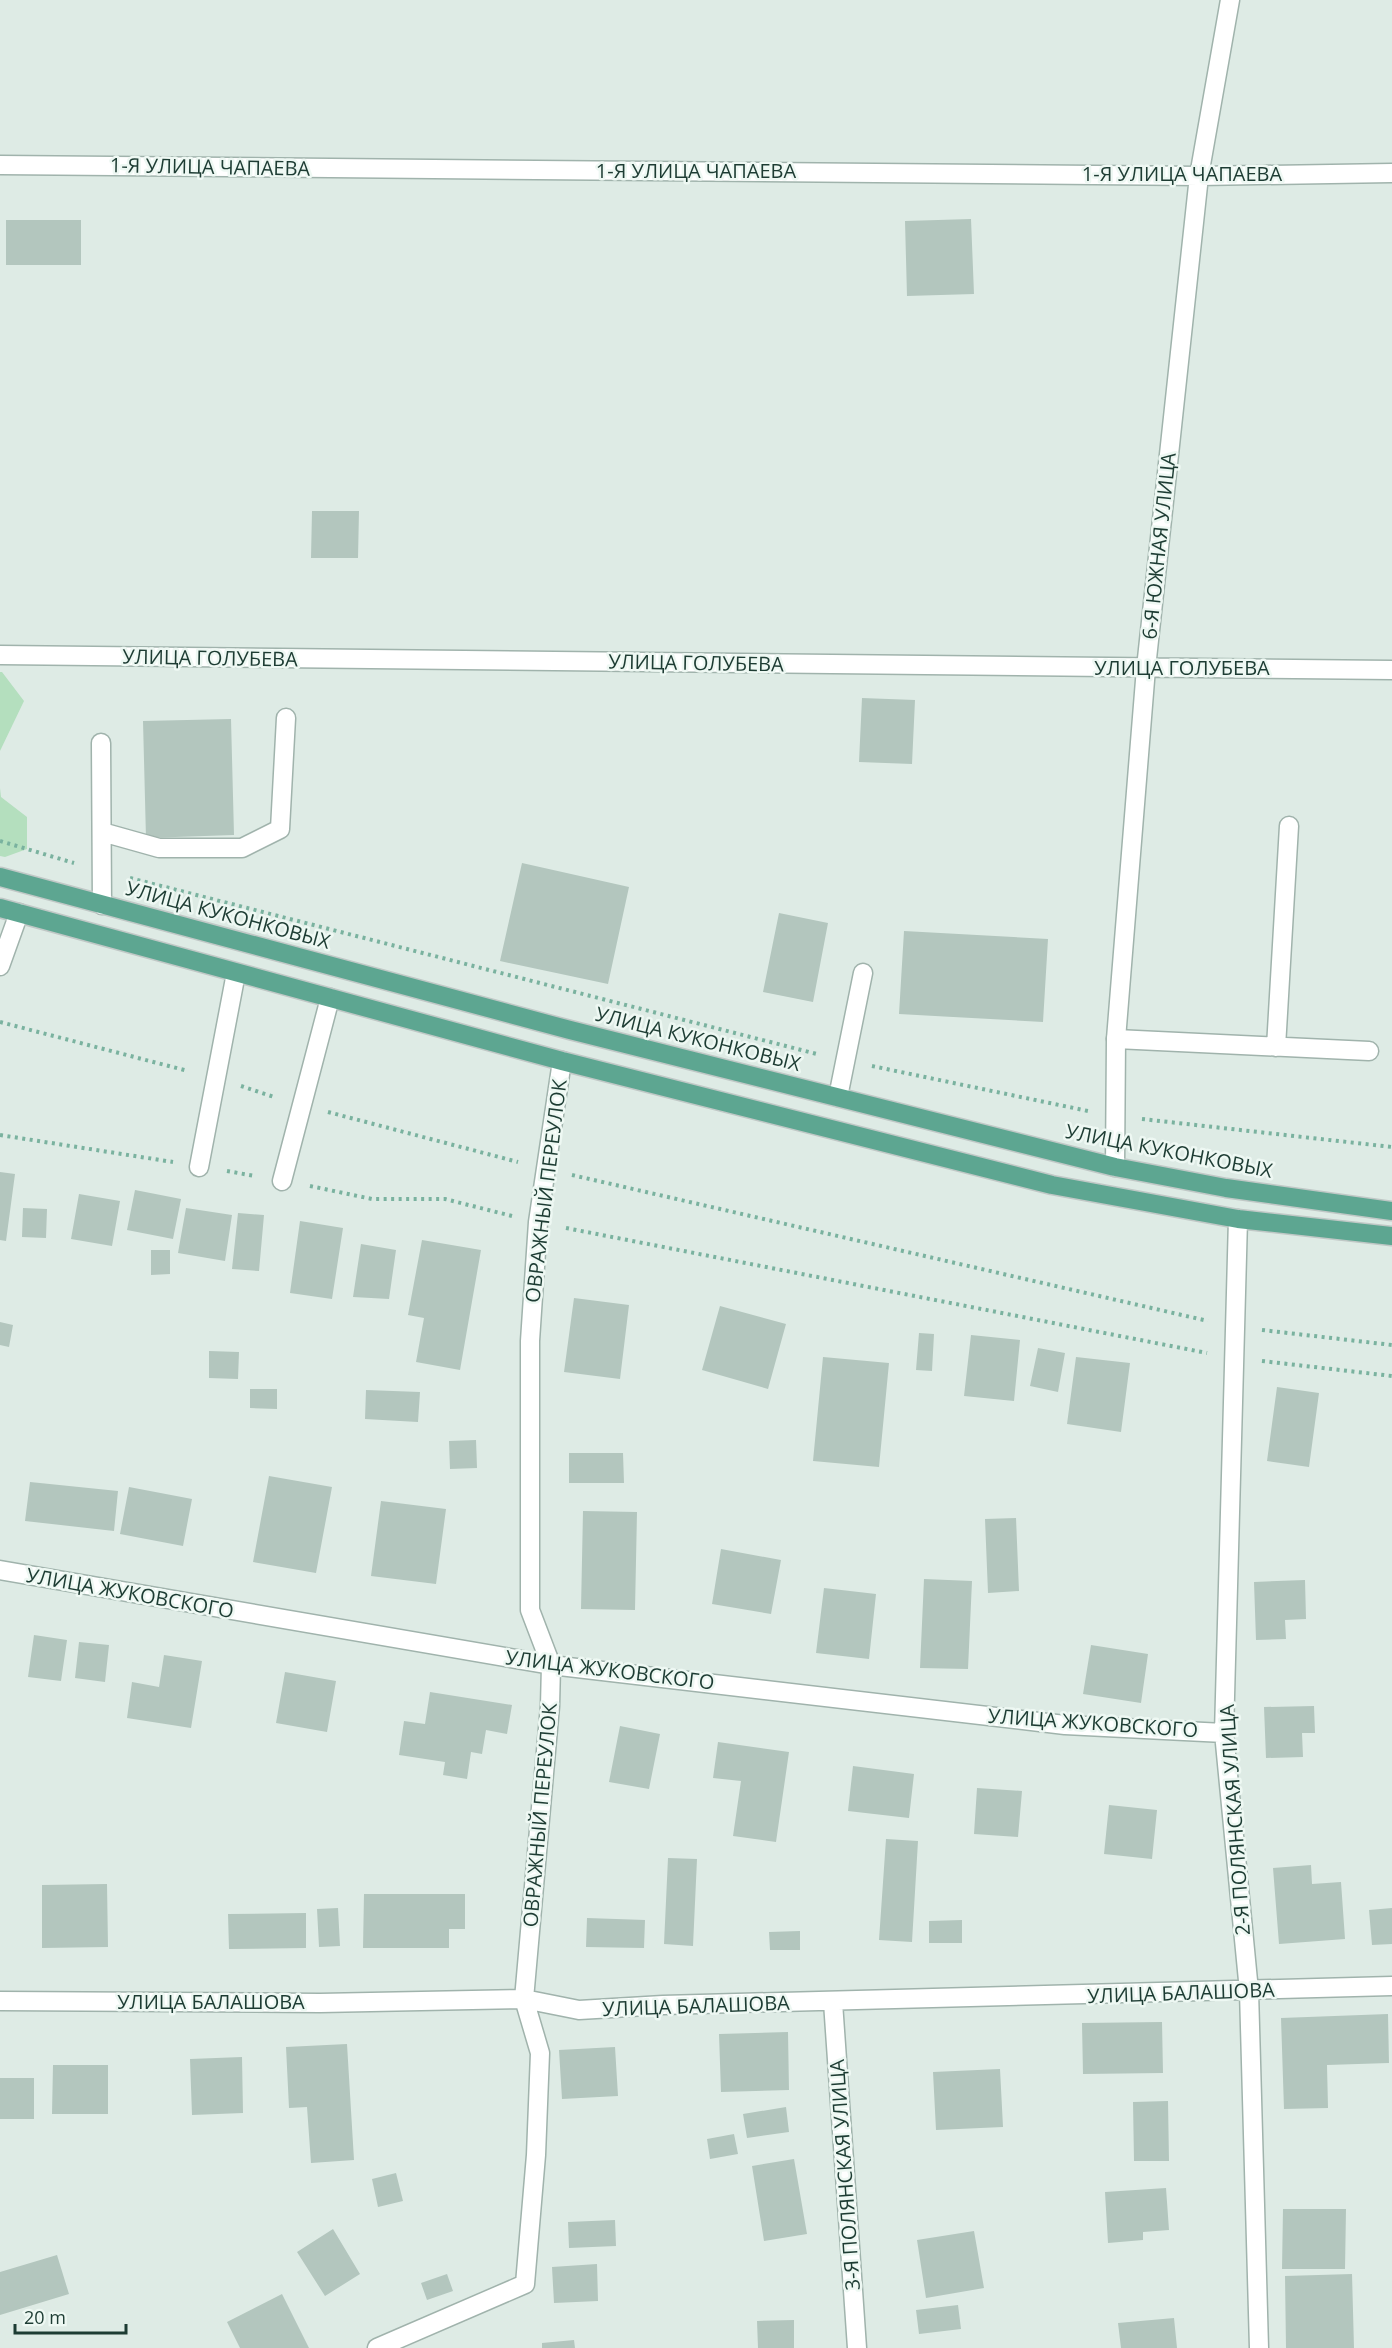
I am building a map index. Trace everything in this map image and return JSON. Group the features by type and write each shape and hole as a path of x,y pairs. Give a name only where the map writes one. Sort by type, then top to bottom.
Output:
{"main road":[{"name":"УЛИЦА КУКОНКОВЫХ","path":"0,877 570,1030 1115,1167 1226,1188 1392,1211"},
{"path":"0,908 562,1061 1052,1185 1238,1220 1392,1236"}],"street":[{"name":"6-Я ЮЖНАЯ УЛИЦА","path":"1115,1167 1116,1039 1146,668 1198,176 1230,0"},
{"name":"1-Я УЛИЦА ЧАПАЕВА","path":"0,165 1198,176 1392,173"},
{"name":"УЛИЦА ГОЛУБЕВА","path":"0,655 1392,670"},
{"path":"102,832 159,848 242,848 280,829 286,718"},
{"path":"101,743 102,905"},
{"path":"1276,1047 1288,826"},
{"path":"0,966 19,913"},
{"path":"199,1167 236,973"},
{"path":"838,1097 863,973"},
{"path":"282,1181 330,998"},
{"path":"1116,1039 1369,1051"},
{"name":"ОВРАЖНЫЙ ПЕРЕУЛОК","path":"377,2348 525,2284 536,2155 540,2053 524,1999 550,1706 551,1665 530,1610 530,1341 538,1222 562,1061"},
{"name":"2-Я ПОЛЯНСКАЯ УЛИЦА","path":"1238,1220 1224,1732 1249,1991 1259,2348"},
{"name":"УЛИЦА ЖУКОВСКОГО","path":"0,1570 551,1665 1065,1725 1224,1732"},
{"name":"УЛИЦА БАЛАШОВА","path":"0,2001 320,2003 524,1999 579,2010 663,2005 1392,1986"},
{"name":"3-Я ПОЛЯНСКАЯ УЛИЦА","path":"833,2002 857,2348"}],"path":[{"path":"0,841 102,871 845,1061 1115,1116 1392,1147"},
{"path":"0,1022 546,1169 1235,1327 1392,1345"},
{"path":"538,1222 1234,1358 1392,1376"}],"green space":[{"path":"0,672 24,701 0,751"},
{"path":"0,788 1,797 27,817 27,849 5,857 0,856"}],"building":[{"path":"971,219 974,294 907,296 905,221"},
{"path":"6,220 81,220 81,265 6,265"},
{"path":"312,511 359,511 358,558 311,558"},
{"path":"862,698 915,700 912,764 859,762"},
{"path":"231,719 234,835 146,838 143,721"},
{"path":"522,863 629,887 608,984 500,961"},
{"path":"779,913 828,923 813,1002 763,992"},
{"path":"904,931 1048,939 1043,1022 899,1014"},
{"path":"0,1172 15,1174 6,1241 0,1240"},
{"path":"135,1190 181,1199 173,1239 127,1230"},
{"path":"79,1194 120,1201 112,1246 71,1239"},
{"path":"23,1208 47,1209 46,1238 22,1237"},
{"path":"186,1208 232,1215 225,1261 178,1253"},
{"path":"238,1213 264,1215 259,1271 232,1269"},
{"path":"300,1221 343,1228 332,1299 290,1293"},
{"path":"422,1240 481,1250 460,1370 416,1362 424,1318 408,1315"},
{"path":"361,1244 396,1250 389,1299 353,1297"},
{"path":"151,1250 170,1250 170,1274 151,1275"},
{"path":"574,1298 629,1305 620,1379 564,1372"},
{"path":"720,1306 786,1324 768,1389 702,1370"},
{"path":"0,1322 13,1325 9,1347 0,1345"},
{"path":"919,1333 934,1334 932,1371 916,1370"},
{"path":"971,1335 1020,1340 1014,1401 964,1396"},
{"path":"1038,1348 1065,1353 1058,1392 1030,1386"},
{"path":"209,1351 239,1352 238,1379 209,1378"},
{"path":"823,1357 889,1363 879,1467 813,1461"},
{"path":"1076,1357 1130,1363 1121,1432 1067,1424"},
{"path":"1277,1387 1319,1393 1309,1467 1267,1461"},
{"path":"250,1389 277,1389 277,1409 250,1408"},
{"path":"366,1390 420,1392 418,1422 365,1419"},
{"path":"476,1440 477,1468 450,1469 449,1441"},
{"path":"569,1453 623,1453 624,1483 569,1483"},
{"path":"269,1476 332,1487 316,1573 253,1562"},
{"path":"30,1482 118,1491 114,1531 25,1521"},
{"path":"129,1487 192,1499 183,1546 120,1534"},
{"path":"381,1501 446,1509 436,1584 371,1576"},
{"path":"583,1511 637,1512 635,1610 581,1609"},
{"path":"1016,1518 1019,1591 988,1593 985,1519"},
{"path":"721,1549 781,1560 771,1614 712,1604"},
{"path":"924,1579 972,1581 968,1669 920,1668"},
{"path":"1305,1580 1306,1619 1285,1620 1286,1639 1256,1640 1254,1582"},
{"path":"824,1588 876,1594 869,1659 816,1653"},
{"path":"34,1635 67,1640 61,1681 28,1677"},
{"path":"79,1642 109,1645 105,1682 75,1678"},
{"path":"1091,1645 1148,1654 1141,1703 1083,1694"},
{"path":"164,1655 202,1661 191,1728 127,1718 132,1682 159,1687"},
{"path":"285,1672 336,1681 327,1732 276,1723"},
{"path":"430,1692 512,1705 507,1734 486,1730 482,1754 471,1752 467,1779 443,1775 445,1762 399,1755 404,1721 425,1724"},
{"path":"1314,1706 1315,1733 1302,1733 1303,1757 1266,1758 1264,1707"},
{"path":"620,1726 660,1734 649,1789 609,1782"},
{"path":"718,1742 789,1752 776,1842 733,1836 741,1781 713,1778"},
{"path":"853,1766 914,1774 909,1818 848,1811"},
{"path":"977,1788 1022,1791 1018,1837 974,1834"},
{"path":"1109,1805 1157,1810 1152,1859 1104,1854"},
{"path":"886,1839 918,1841 912,1942 879,1940"},
{"path":"668,1858 697,1859 693,1946 664,1944"},
{"path":"1311,1865 1312,1884 1341,1882 1345,1939 1279,1944 1273,1868"},
{"path":"107,1884 108,1947 42,1948 42,1885"},
{"path":"364,1894 465,1894 465,1929 449,1929 449,1948 363,1948"},
{"path":"338,1908 340,1946 319,1947 317,1909"},
{"path":"1392,1908 1392,1944 1372,1945 1369,1910"},
{"path":"306,1913 306,1948 229,1949 228,1914"},
{"path":"587,1918 645,1920 644,1948 586,1947"},
{"path":"962,1920 962,1943 929,1943 929,1921"},
{"path":"800,1931 800,1950 770,1950 769,1932"},
{"path":"1388,2014 1389,2063 1327,2065 1328,2108 1284,2109 1281,2018"},
{"path":"1162,2022 1163,2073 1083,2074 1082,2023"},
{"path":"788,2032 789,2090 721,2092 719,2034"},
{"path":"347,2044 354,2160 311,2163 307,2107 289,2108 286,2047"},
{"path":"615,2047 618,2096 562,2099 559,2050"},
{"path":"242,2057 243,2113 192,2115 190,2059"},
{"path":"53,2065 108,2065 108,2114 52,2114"},
{"path":"1000,2069 1003,2127 936,2130 933,2072"},
{"path":"0,2078 34,2078 34,2119 0,2119"},
{"path":"1168,2101 1169,2161 1134,2161 1133,2102"},
{"path":"786,2107 789,2132 747,2138 743,2114"},
{"path":"734,2134 738,2154 710,2159 707,2139"},
{"path":"794,2159 807,2234 764,2241 752,2166"},
{"path":"396,2173 403,2201 378,2207 372,2179"},
{"path":"1166,2188 1169,2230 1143,2232 1143,2240 1108,2243 1105,2192"},
{"path":"1283,2209 1346,2209 1345,2269 1282,2269"},
{"path":"615,2220 616,2246 569,2248 568,2222"},
{"path":"333,2229 360,2274 325,2296 297,2252"},
{"path":"974,2231 984,2288 926,2298 917,2240"},
{"path":"57,2255 69,2294 0,2315 0,2272"},
{"path":"597,2264 598,2301 554,2303 552,2267"},
{"path":"447,2274 453,2291 427,2300 421,2283"},
{"path":"1352,2274 1354,2348 1286,2348 1285,2276"},
{"path":"282,2294 309,2348 240,2348 227,2322"},
{"path":"958,2305 961,2329 919,2334 916,2310"},
{"path":"1174,2318 1177,2348 1121,2348 1118,2323"},
{"path":"794,2320 794,2348 758,2348 757,2321"},
{"path":"574,2340 575,2348 542,2348 542,2343"}]}
